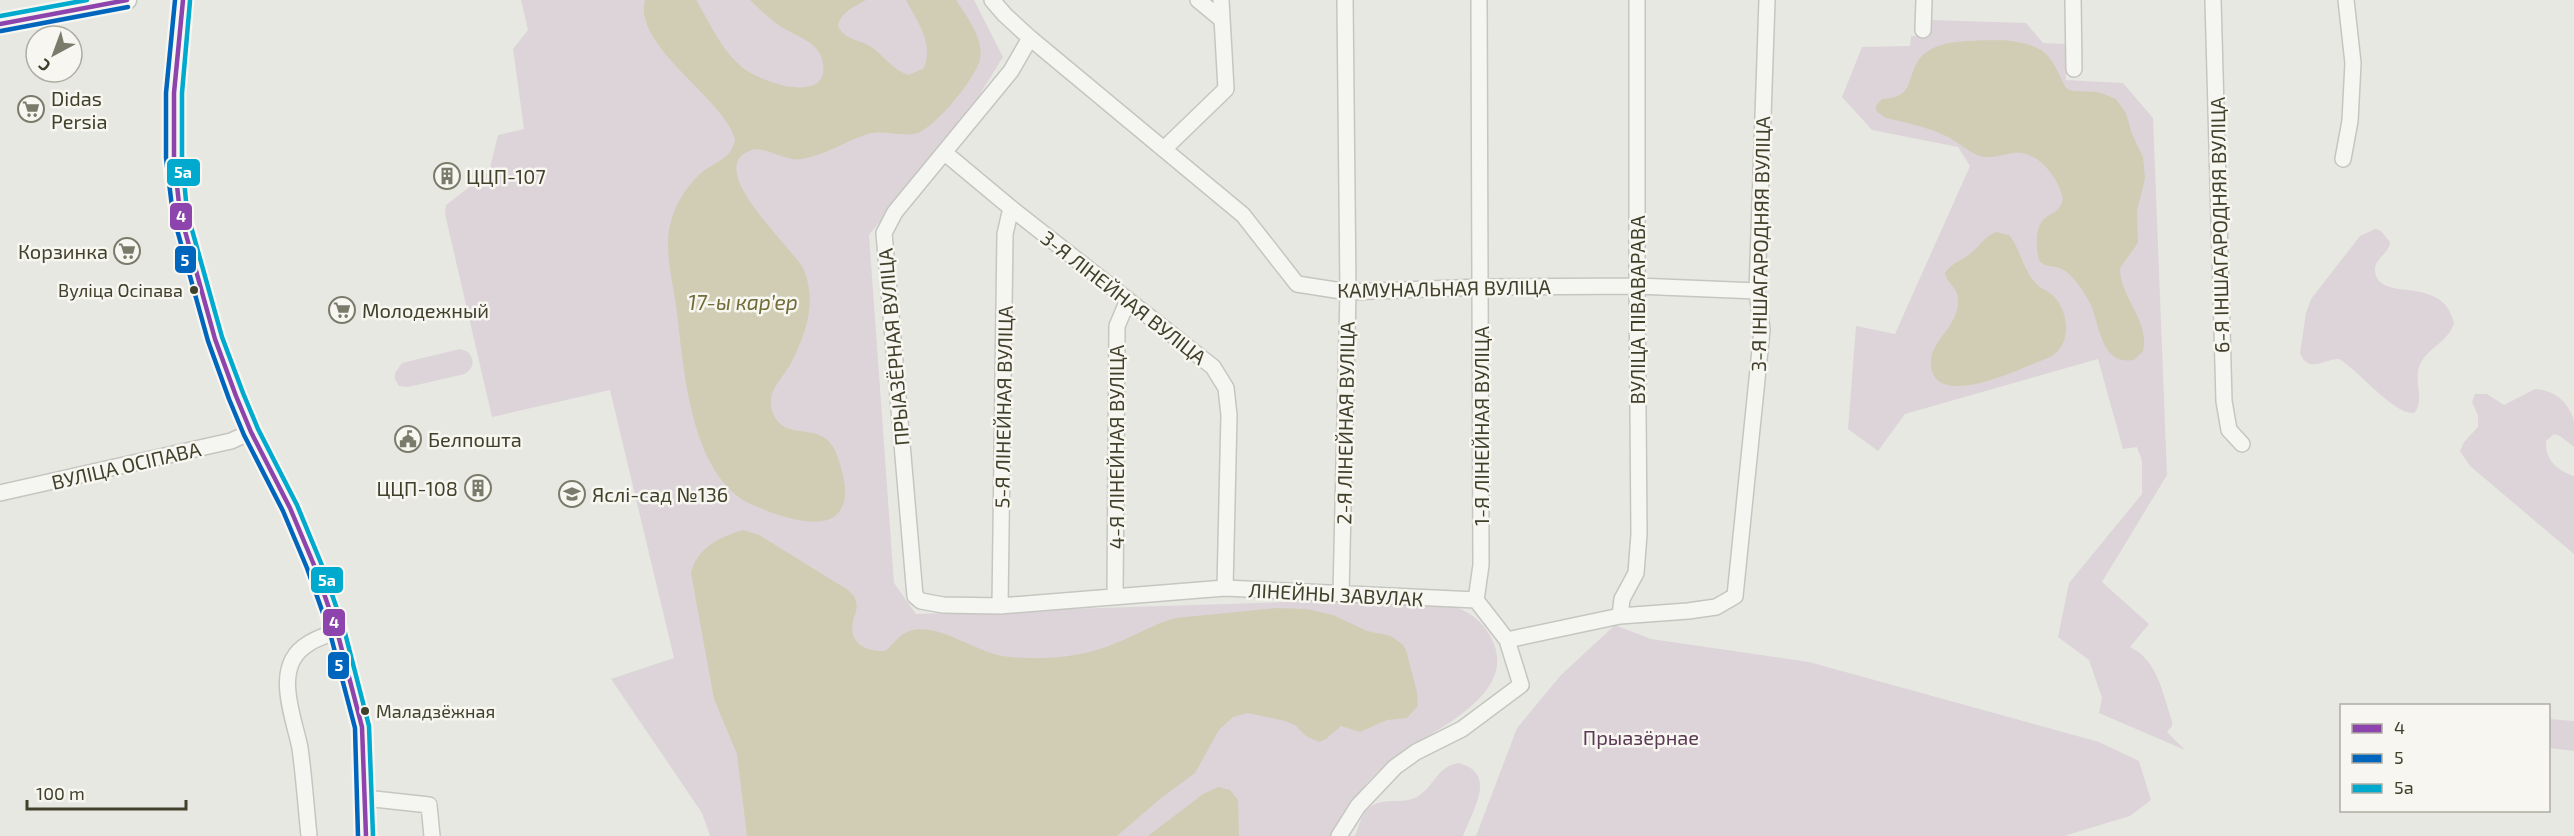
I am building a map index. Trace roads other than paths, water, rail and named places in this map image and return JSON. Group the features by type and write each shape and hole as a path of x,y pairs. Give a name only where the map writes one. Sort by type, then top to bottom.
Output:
{"main road":[{"path":"0,24 127,0"},
{"path":"183,0 177,45 174,102 174,158 180,213 206,310 251,432 306,546 338,631 359,711 366,836"}],"street":[{"name":"КАМУНАЛЬНАЯ ВУЛІЦА","path":"992,0 1030,38 1243,214 1297,284 1348,292 1482,287 1637,286 1757,291"},
{"path":"1198,0 1221,18"},
{"path":"1165,148 1226,89 1221,0"},
{"name":"2-Я ЛІНЕЙНАЯ ВУЛІЦА","path":"1341,594 1348,292 1345,0"},
{"name":"1-Я ЛІНЕЙНАЯ ВУЛІЦА","path":"1476,600 1481,566 1482,287 1479,0"},
{"name":"ВУЛІЦА ПІВАВАРАВА","path":"1620,616 1622,599 1636,573 1639,534 1637,0"},
{"name":"3-Я ІНШАГАРОДНЯЯ ВУЛІЦА","path":"1620,616 1716,607 1735,596 1762,330 1757,291 1767,0"},
{"path":"1923,30 1924,0"},
{"path":"2073,0 2074,69"},
{"name":"6-Я ІНШАГАРОДНЯЯ ВУЛІЦА","path":"2213,0 2224,401 2229,430 2242,444"},
{"path":"2343,159 2350,121 2354,63 2346,0"},
{"name":"ПРЫАЗЁРНАЯ ВУЛІЦА","path":"915,596 884,233 895,212 1011,71 1030,38"},
{"name":"3-Я ЛІНЕЙНАЯ ВУЛІЦА","path":"945,153 1213,368 1226,388 1229,415 1225,588"},
{"name":"5-Я ЛІНЕЙНАЯ ВУЛІЦА","path":"1000,606 1005,234 1011,208"},
{"name":"4-Я ЛІНЕЙНАЯ ВУЛІЦА","path":"1114,596 1117,326 1128,300"},
{"name":"ВУЛІЦА ОСІПАВА","path":"0,493 111,470 231,441 251,432"},
{"name":"ЛІНЕЙНЫ ЗАВУЛАК","path":"915,596 921,601 943,605 1000,606 1225,588 1476,600"},
{"path":"1339,836 1358,806 1395,767 1416,752 1462,729 1521,685 1507,640 1476,600"},
{"path":"1507,640 1620,616"},
{"path":"309,836 305,784 299,745 286,693 287,681 291,669 306,644 338,631"},
{"path":"365,798 429,805 432,836"}],"water":[{"name":"17-ы кар’ер","path":"645,0 696,0 724,47 746,70 775,83 800,88 818,82 823,74 820,55 811,44 781,27 750,0 866,0 845,14 838,27 846,35 870,46 898,70 909,75 924,68 927,50 923,32 906,0 956,0 976,34 980,58 974,73 941,116 922,131 914,134 868,134 802,159 788,158 758,149 752,150 739,159 737,173 743,190 770,228 798,260 808,282 810,306 805,329 791,363 772,394 771,407 780,424 789,429 818,434 827,439 834,449 843,476 845,496 840,511 827,520 813,522 791,518 746,502 727,487 713,467 701,443 687,389 669,261 669,230 676,207 689,186 700,174 730,152 735,139 715,107 665,54 652,36 645,18"},
{"path":"2003,40 2025,43 2038,48 2049,57 2067,89 2098,92 2116,99 2126,113 2132,134 2143,157 2145,179 2137,211 2138,243 2120,268 2121,279 2139,319 2144,340 2143,351 2134,360 2114,357 2103,342 2090,303 2081,288 2064,270 2041,263 2039,260 2037,234 2040,224 2059,208 2063,199 2052,174 2038,160 2022,153 1991,157 1977,155 1950,138 1923,127 1884,117 1876,111 1876,106 1882,99 1894,97 1906,89 1918,61 1932,49 1962,41"},
{"path":"1996,232 2009,235 2033,280 2057,300 2066,323 2064,339 2057,352 2050,357 2007,374 1972,385 1943,384 1934,376 1931,357 1935,347 1952,323 1958,301 1957,292 1945,273"},
{"path":"743,530 759,535 848,590 857,605 853,621 853,635 860,645 871,650 885,651 903,634 921,629 944,634 1002,656 1060,657 1103,648 1175,618 1277,608 1307,609 1333,615 1367,631 1391,636 1403,645 1417,692 1418,706 1407,718 1387,720 1360,732 1341,726 1319,742 1306,736 1295,725 1285,721 1248,713 1233,717 1219,730 1195,773 1117,836 747,836 737,754 714,699 691,573 698,557 710,545"},
{"path":"1218,787 1230,790 1238,800 1239,836 1148,836 1203,794"}],"place":[{"name":"Didas Persia","path":"31,109"},
{"name":"ЦЦП-107","path":"447,176"},
{"name":"Корзинка","path":"127,251"},
{"name":"Вуліца Осіпава","path":"194,290"},
{"name":"Молодежный","path":"342,310"},
{"name":"Белпошта","path":"408,439"},
{"name":"ЦЦП-108","path":"478,488"},
{"name":"Яслі-сад №136","path":"572,494"},
{"name":"Маладзёжная","path":"365,711"}],"park label":[{"name":"Прыазёрнае","path":"1641,737"}]}
